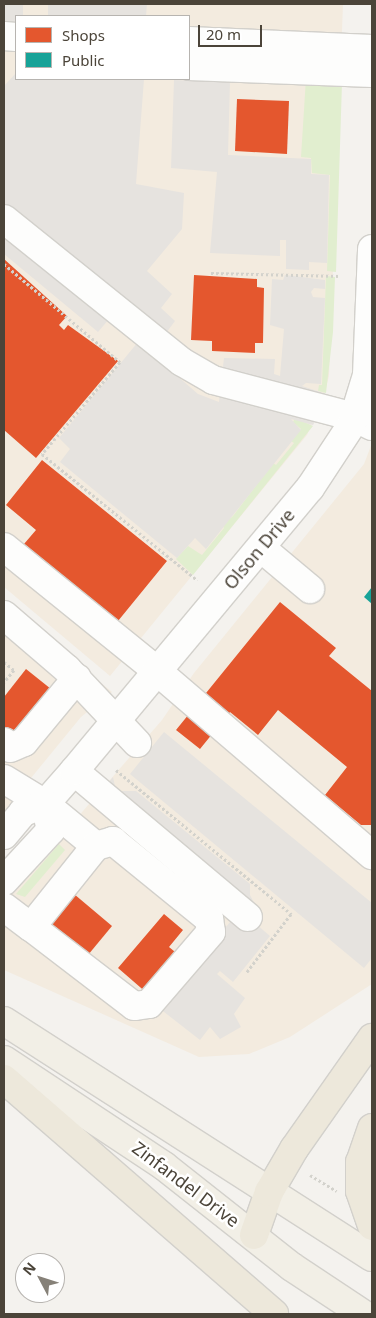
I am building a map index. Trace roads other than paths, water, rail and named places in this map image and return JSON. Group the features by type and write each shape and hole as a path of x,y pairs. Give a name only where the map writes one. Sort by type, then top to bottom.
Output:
{"highway":[{"path":"254,1235 269,1192 294,1149 372,1038"},
{"path":"4,1079 274,1314"},
{"path":"372,1128 360,1162 360,1191 372,1226"}],"main road":[{"name":"Zinfandel Drive","path":"4,1021 220,1157 269,1192 372,1257"},
{"name":"Zinfandel Drive","path":"4,1060 101,1121 254,1235 292,1267 363,1314"}],"street":[{"path":"190,41 372,49"},
{"path":"190,66 372,73"},
{"path":"4,219 182,362 213,380 363,421"},
{"name":"Olson Drive","path":"4,835 23,812 45,804 74,771 261,548 363,421 367,375 372,249"},
{"path":"4,547 157,671 372,855"},
{"path":"261,548 310,589"},
{"path":"4,615 77,678 115,721 138,743"},
{"path":"4,742 10,748 24,742 77,678"},
{"path":"74,771 248,917"},
{"path":"4,779 45,804 96,846"},
{"path":"4,881 51,830 45,804"},
{"path":"4,907 134,1006 149,1004 211,932 209,919 113,841 96,846 32,927"}]}
